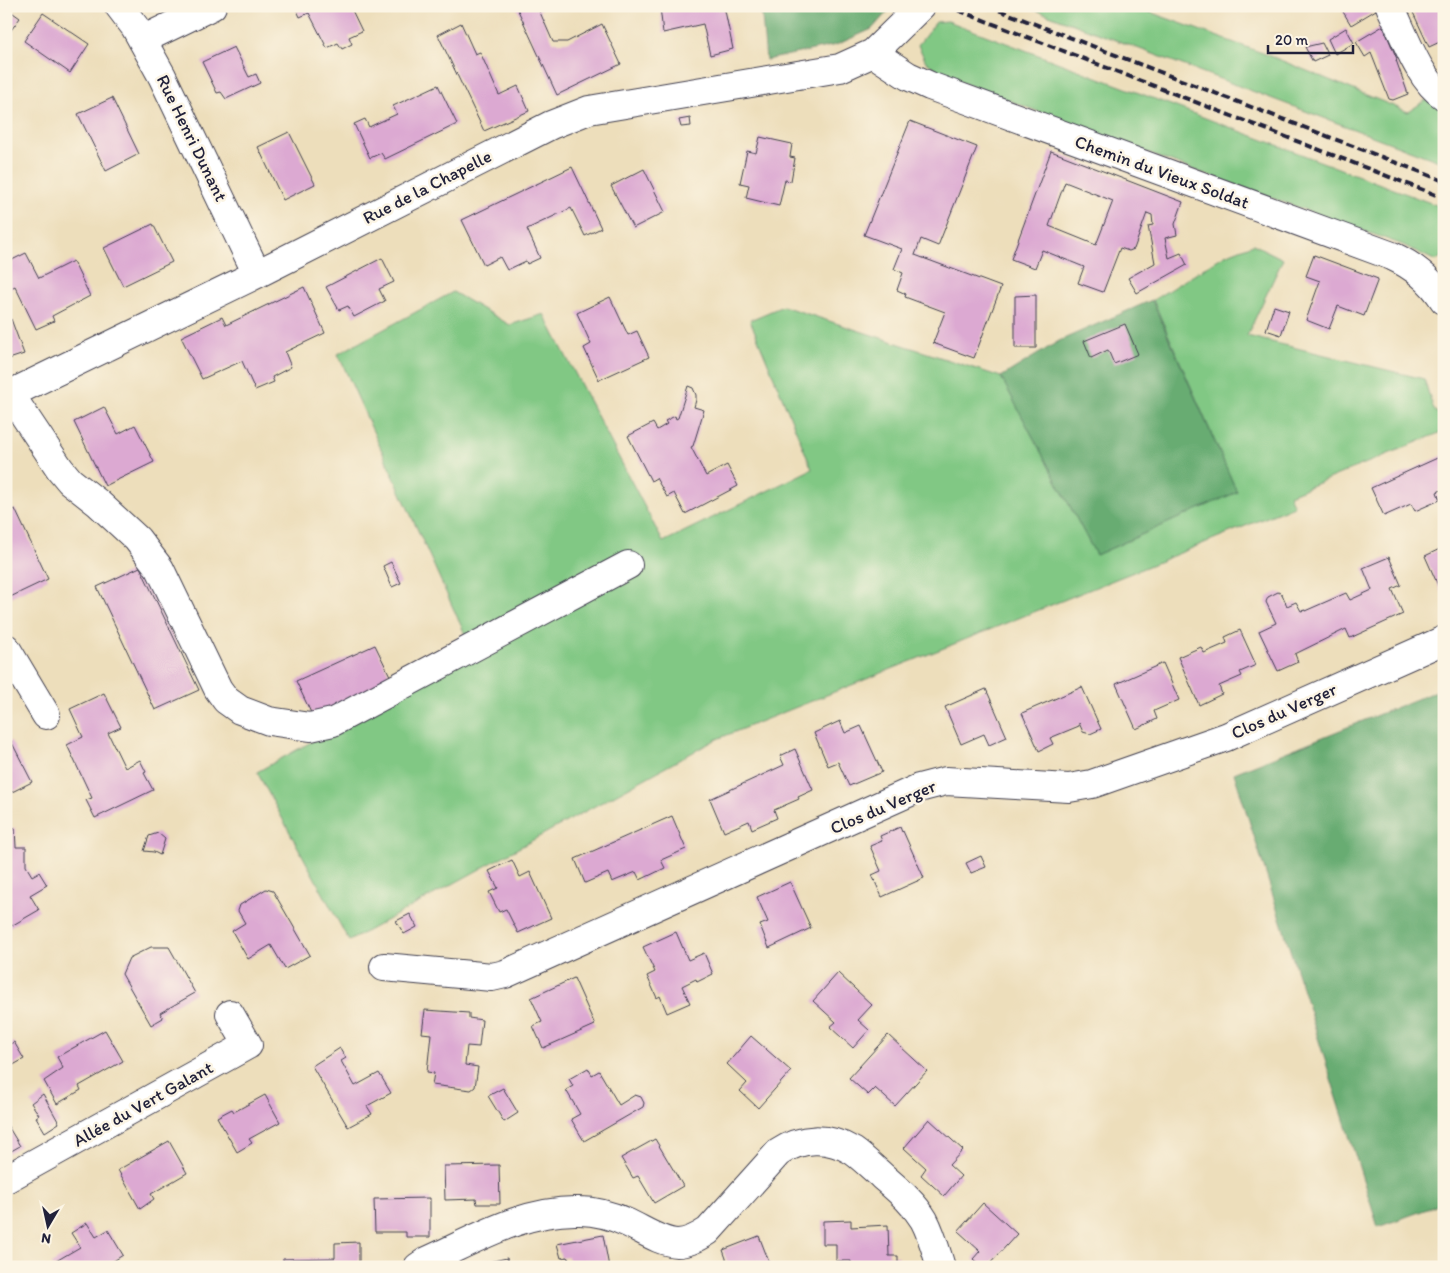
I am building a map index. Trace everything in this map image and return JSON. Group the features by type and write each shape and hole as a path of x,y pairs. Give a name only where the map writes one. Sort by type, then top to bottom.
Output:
{"street":[{"name":"Rue Henri Dunant","path":"119,6 142,40 167,85 257,274"},
{"path":"142,40 212,6"},
{"name":"Rue de la Chapelle","path":"8,395 257,274 551,125 590,110 840,68 873,53 921,6"},
{"path":"1390,6 1419,67 1428,82 1444,96"},
{"name":"Chemin du Vieux Soldat","path":"873,53 908,76 930,86 1392,256 1405,262 1427,279 1444,300"},
{"path":"8,395 70,481 122,524 155,562 218,689 226,700 240,710 269,721 310,727 333,722 628,565"},
{"name":"Clos du Verger","path":"384,967 492,977 505,974 919,788 935,783 957,781 1068,788 1092,784 1226,737 1444,640"},
{"path":"6,648 46,715"},
{"name":"Allée du Vert Galant","path":"6,1179 248,1045 230,1014"},
{"path":"418,1267 427,1261 517,1220 549,1212 582,1211 600,1213 666,1241 686,1242 708,1231 778,1153 800,1141 811,1140 835,1143 854,1152 909,1200 924,1221 941,1267"}],"green space":[{"path":"761,6 874,6 888,11 872,29 836,45 766,60"},
{"path":"1025,6 1133,6 1268,55 1408,112 1426,100 1444,108 1444,163"},
{"path":"948,21 1444,208 1444,255 1436,261 1403,245 1166,160 950,78 926,62 918,45 936,22"},
{"path":"1253,244 1283,259 1247,336 1424,379 1434,410 1444,418 1444,431 1289,495 1294,506 717,739 349,941 257,772 473,652 338,354 453,292 510,325 544,314 663,542 812,469 750,320 783,306 1001,377 1096,555 1237,492 1153,300 1225,255"},
{"path":"1152,300 1237,492 1096,555 1001,377 1059,341"},
{"path":"1444,688 1444,1203 1378,1227 1234,773"}],"building":[{"path":"295,6 350,6 362,31 349,37 352,44 342,49 338,43 327,48 309,13 300,17"},
{"path":"516,6 548,6 539,10 553,42 567,42 602,24 621,64 557,95"},
{"path":"724,6 733,49 710,55 703,24 663,33 660,7"},
{"path":"1350,6 1374,6 1376,10 1351,25 1342,10"},
{"path":"1410,6 1444,6 1444,40 1429,47"},
{"path":"6,8 20,18 6,37"},
{"path":"43,13 89,44 70,73 24,41"},
{"path":"461,23 475,54 480,52 499,95 518,86 529,111 484,131 438,35"},
{"path":"1383,26 1397,59 1408,94 1393,100 1389,99 1371,53 1365,57 1356,42"},
{"path":"1346,28 1354,43 1335,54 1328,39"},
{"path":"1322,43 1328,55 1313,62 1305,47"},
{"path":"234,47 249,77 256,74 260,83 226,99 221,92 217,93 202,62"},
{"path":"438,85 457,124 385,159 381,153 370,158 354,124 365,119 369,127 397,114 393,106"},
{"path":"112,98 139,154 106,171 78,114"},
{"path":"690,118 691,126 681,127 679,120"},
{"path":"910,121 977,147 938,246 921,239 915,255 1001,287 974,358 933,343 945,312 905,297 906,294 897,290 903,273 894,269 902,249 864,235"},
{"path":"289,132 315,184 283,200 258,147"},
{"path":"760,137 792,144 790,157 795,158 791,181 785,180 779,206 746,198 749,185 740,183 747,151 756,153"},
{"path":"1051,151 1183,202 1175,224 1177,235 1165,238 1169,258 1181,253 1187,265 1137,293 1128,278 1155,263 1148,226 1153,225 1152,215 1147,213 1134,249 1129,251 1120,248 1103,292 1078,283 1084,267 1042,250 1035,268 1011,259","holes":["1065,182 1113,201 1096,245 1049,226"]},
{"path":"572,167 601,228 585,236 571,208 527,229 540,258 527,264 526,261 507,270 500,257 484,265 462,220"},
{"path":"644,169 665,212 633,228 611,186"},
{"path":"153,224 172,262 123,286 104,248"},
{"path":"26,253 39,278 73,261 90,296 52,316 54,321 36,329 15,286 6,291 6,263"},
{"path":"1314,255 1378,279 1364,316 1338,306 1329,329 1306,320 1320,281 1306,276"},
{"path":"382,258 394,282 379,289 385,301 354,317 348,306 339,310 326,287"},
{"path":"304,287 325,333 285,352 291,367 272,377 274,382 255,390 242,361 202,379 181,337 222,317 226,325"},
{"path":"1036,295 1036,348 1015,348 1015,296"},
{"path":"610,297 628,335 637,331 649,357 599,380 584,348 591,344 577,313"},
{"path":"1274,306 1289,311 1281,335 1266,330"},
{"path":"11,319 24,354 6,360 6,321"},
{"path":"1125,324 1138,354 1114,364 1108,350 1091,358 1084,341"},
{"path":"688,386 693,388 696,395 694,407 704,410 693,446 691,447 706,476 727,465 738,486 685,514 674,493 667,497 656,478 651,481 628,436 653,423 657,430 667,424 665,421 675,416 676,419 678,418"},
{"path":"104,407 118,434 135,425 154,462 105,486 74,422"},
{"path":"1444,455 1444,489 1437,492 1440,500 1415,511 1411,504 1384,516 1371,488"},
{"path":"15,509 48,579 6,599 6,514"},
{"path":"1444,547 1444,591 1441,592 1425,556"},
{"path":"1389,557 1401,585 1392,589 1403,614 1350,638 1346,629 1295,654 1298,662 1278,671 1259,631 1276,623 1266,602 1268,597 1278,592 1282,594 1287,606 1296,602 1301,611 1346,593 1350,600 1372,590 1363,568"},
{"path":"391,562 401,583 392,587 383,566"},
{"path":"140,567 199,690 155,710 97,587"},
{"path":"1240,630 1256,665 1240,672 1242,676 1219,686 1222,694 1199,705 1178,657 1201,647 1204,653 1227,643 1225,637"},
{"path":"375,645 393,682 314,719 296,681"},
{"path":"1163,663 1179,700 1154,711 1157,719 1136,729 1116,684"},
{"path":"1082,687 1101,729 1090,734 1083,732 1079,723 1079,726 1050,738 1053,744 1039,751 1022,713"},
{"path":"986,689 1007,737 989,745 984,734 961,744 945,707"},
{"path":"104,693 121,727 108,733 125,768 140,760 153,790 95,818 86,800 92,798 67,745 83,737 70,709"},
{"path":"840,721 845,733 861,726 882,772 849,786 838,762 828,766 814,733"},
{"path":"11,741 32,782 6,795 6,743"},
{"path":"795,749 813,790 798,797 799,799 774,810 777,818 752,829 749,821 724,832 710,799 784,765 780,756"},
{"path":"672,816 686,849 661,860 665,868 640,880 636,872 612,882 608,873 585,883 575,859"},
{"path":"900,827 924,878 882,897 872,875 881,871 870,846 882,841 880,836"},
{"path":"7,828 15,828 16,847 26,847 26,866 32,876 39,872 47,885 30,895 39,910 6,929"},
{"path":"158,833 165,839 160,855 144,851 149,836"},
{"path":"981,856 986,867 971,873 966,863"},
{"path":"512,860 520,877 530,872 551,918 518,933 506,909 499,912 489,892 498,888 489,871"},
{"path":"790,882 811,928 769,948 760,925 768,922 757,897"},
{"path":"266,889 273,891 310,955 285,969 271,945 248,959 232,931 245,923 238,911 240,905"},
{"path":"410,914 417,927 404,934 396,921"},
{"path":"676,932 688,960 704,953 713,974 697,982 696,979 682,986 690,1003 667,1013 660,996 657,998 647,976 655,972 643,947"},
{"path":"151,947 169,947 195,993 160,1013 163,1018 151,1025 122,974 129,958"},
{"path":"838,973 872,1005 858,1020 869,1030 853,1048 830,1027 836,1022 813,1001"},
{"path":"574,978 595,1025 543,1048 533,1026 542,1022 531,998"},
{"path":"425,1010 469,1013 469,1018 482,1020 479,1047 467,1046 465,1065 478,1067 475,1087 471,1090 432,1085 434,1073 427,1072 431,1034 422,1033"},
{"path":"105,1030 123,1061 79,1086 81,1090 57,1104 44,1081 63,1068 57,1057"},
{"path":"888,1035 927,1071 895,1106 875,1088 868,1095 849,1078"},
{"path":"751,1036 791,1071 758,1108 740,1091 747,1083 727,1064"},
{"path":"14,1042 24,1059 6,1069 6,1046"},
{"path":"340,1048 346,1058 341,1061 355,1086 379,1073 391,1093 367,1106 372,1114 348,1127 312,1066"},
{"path":"588,1068 592,1075 599,1071 619,1105 635,1095 641,1097 644,1103 643,1107 584,1141 571,1119 580,1114 566,1090 573,1086 569,1079"},
{"path":"503,1088 518,1113 504,1122 488,1096"},
{"path":"43,1094 59,1123 45,1132 36,1117 39,1115 31,1103"},
{"path":"265,1095 280,1122 249,1139 252,1143 237,1152 217,1117 232,1109 234,1112"},
{"path":"929,1119 963,1150 949,1165 961,1176 944,1196 921,1175 926,1168 904,1148"},
{"path":"6,1123 20,1146 6,1154"},
{"path":"655,1139 683,1186 654,1203 638,1176 633,1178 621,1158"},
{"path":"169,1141 187,1173 151,1194 154,1199 140,1209 118,1170"},
{"path":"499,1165 500,1204 477,1204 476,1199 445,1200 444,1166"},
{"path":"430,1198 430,1237 406,1237 406,1232 375,1232 374,1199"},
{"path":"983,1203 1017,1234 987,1267 982,1267 973,1259 980,1251 958,1231"},
{"path":"851,1220 851,1227 888,1225 889,1256 898,1256 898,1267 851,1267 851,1261 836,1261 836,1244 823,1244 823,1221"},
{"path":"87,1223 96,1237 108,1230 123,1255 104,1267 53,1267 51,1264 80,1247 71,1233"},
{"path":"603,1235 609,1267 571,1267 568,1257 561,1258 557,1244"},
{"path":"759,1236 771,1267 735,1267 734,1264 729,1267 723,1250"},
{"path":"359,1242 359,1267 283,1267 283,1259 335,1258 335,1243"},
{"path":"507,1258 509,1267 470,1267 470,1266"}],"railway":[{"path":"947,6 1444,198"},
{"path":"988,6 1444,181"}]}
